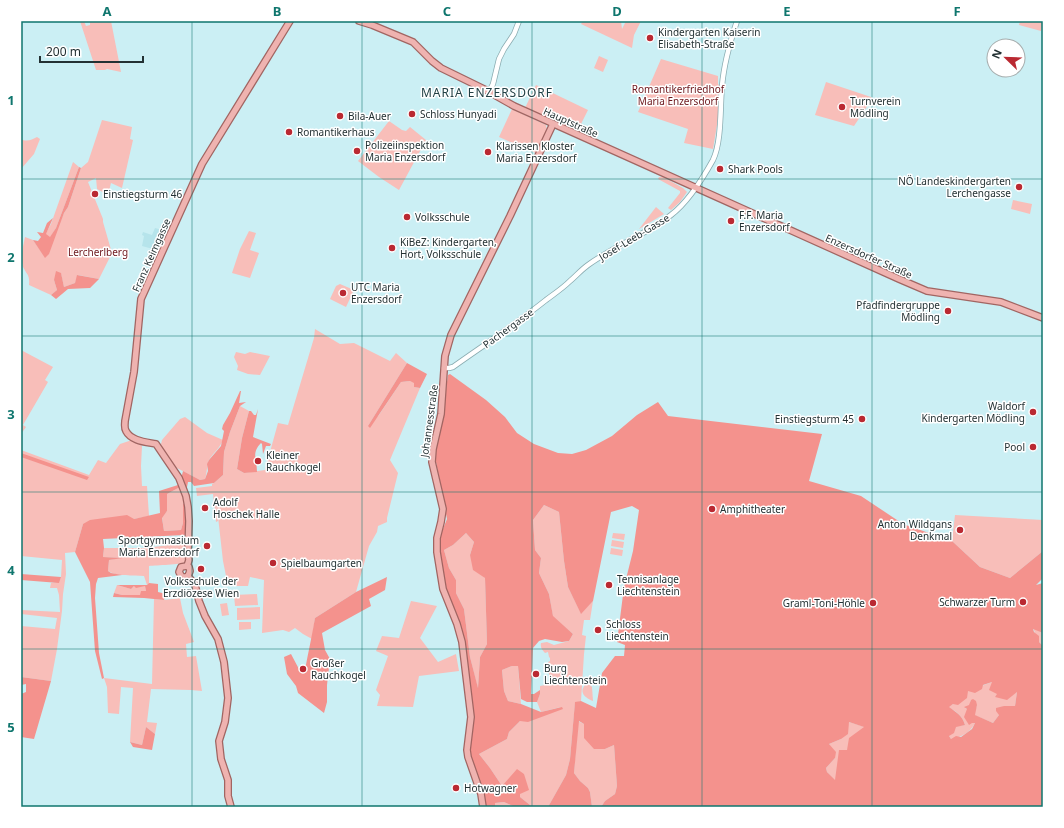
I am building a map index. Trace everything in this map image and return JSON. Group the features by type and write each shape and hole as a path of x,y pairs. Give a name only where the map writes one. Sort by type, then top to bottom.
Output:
{"main road":[{"name":"Franz Keimgasse","path":"187,566 189,560 189,536 187,501 179,478 156,444 132,437 126,431 125,421 134,372 142,299 202,164 290,21"},
{"name":"Hauptstraße","path":"359,21 413,42 441,68 506,102 695,188"},
{"name":"Johannesstraße","path":"483,807 467,750 471,717 462,642 457,624 443,589 436,548 443,509 432,462 433,449 441,414 445,356 448,344 455,326 510,216 553,124"},
{"name":"Enzersdorfer Straße","path":"695,188 927,291 1001,302 1043,318"},
{"path":"187,566 190,571 188,576 182,577 179,572 181,567 187,566"},
{"path":"188,576 195,586 205,616 218,640 224,662 228,698 225,722 219,741 221,759 228,780 228,796 231,807"}],"street":[{"path":"489,92 493,84 499,59 514,34 519,21"},
{"name":"Josef-Leeb-Gasse","path":"569,283 587,266 671,215 695,188 713,160 719,134 724,66 729,44 737,21"},
{"name":"Pachergasse","path":"444,368 453,367 498,336 569,283"}],"shaded area":[{"path":"79,167 81,168 68,207 64,213 49,254 45,258 33,240 38,241 41,237 37,232 43,233 47,223 53,218 46,234 50,237 56,228"},
{"path":"155,228 169,232 160,251 142,246 144,236 142,235 143,232 152,235"},
{"path":"56,271 61,273 64,287 75,283 77,275 99,279 90,288 68,289 56,299 51,295 57,290 54,280"},
{"path":"407,363 427,374 420,388 414,387 414,383 410,381 401,382 370,428 368,426"},
{"path":"450,374 486,400 505,417 517,433 534,444 558,453 572,454 586,450 612,436 637,415 658,402 668,416 822,434 809,481 861,496 903,524 952,541 980,567 1010,578 1043,551 1043,578 1036,585 1043,583 1043,633 1033,629 1039,636 1039,642 1043,646 1043,807 601,807 605,801 615,794 617,786 614,745 605,749 594,749 584,738 584,724 579,721 574,773 588,788 592,807 548,807 566,775 570,759 575,702 581,701 596,708 602,673 615,656 624,656 625,645 617,642 624,587 633,551 639,510 632,506 611,512 593,601 581,614 568,587 559,512 544,505 533,520 535,550 541,558 539,573 549,594 553,616 573,634 569,641 562,642 545,639 539,641 533,648 531,694 534,694 540,690 537,702 527,702 521,699 518,666 512,666 502,670 504,691 508,701 521,704 541,712 562,707 563,709 528,722 520,721 509,732 507,739 479,754 502,786 517,769 524,774 529,790 520,794 520,797 532,807 515,807 504,802 495,803 495,807 485,807 471,758 470,749 473,710 464,637 441,576 438,541 447,519 434,449 442,417 448,375","holes":["466,533 474,542 470,555 473,570 485,578 487,644 480,657 478,688 470,657 464,609 456,593 456,580 449,568 444,550 453,545","992,682 989,690 997,694 995,697 1007,700 1017,692 1015,706 996,708 999,715 993,723 975,715 977,705 976,701 973,699 971,700 969,705 964,707 967,709 964,717 969,725 975,723 972,729 961,737 956,736 951,739 949,736 954,733 956,727 965,725 961,716 949,707 953,704 958,705 967,698 968,691 975,693 982,689 983,685","849,722 864,727 849,738 847,750 839,750 835,780 827,772 826,768 835,758 836,752 829,744 848,734"]},
{"path":"240,391 239,403 246,402 240,406 230,432 224,452 223,475 214,483 194,486 191,482 188,482 186,492 181,479 183,471 200,480 205,479 208,471 207,464 221,446 224,431 222,429 223,425"},
{"path":"258,409 253,437 271,444 270,446 266,446 263,454 261,443 256,450 255,457 257,472 244,473 237,469 242,438 249,411 256,415"},
{"path":"21,453 89,477 87,480 21,457"},
{"path":"178,485 180,487 167,494 167,511 162,518 164,531 181,530 183,523 183,504 185,502 186,534 103,539 103,557 123,558 109,560 108,571 122,575 98,578 96,584 95,598 99,653 104,678 102,679 95,651 90,582 75,552 83,524 90,520 127,515 134,519 160,513 159,491"},
{"path":"21,574 61,577 59,583 21,580"},
{"path":"387,577 385,590 369,599 371,606 322,633 325,650 330,659 327,702 324,713 298,693 296,686 287,674 284,657 291,654 300,671 305,670 315,618 356,592"},
{"path":"149,583 158,584 158,592 166,594 164,600 113,597 114,593 122,595 140,595 141,591 146,591 145,586 136,588 134,586 131,589 117,585 147,585"},
{"path":"21,677 51,681 34,739 21,737 21,694 26,692 26,684 21,685"},
{"path":"146,727 155,734 152,750 133,747 130,742 142,745"}],"green space":[{"path":"80,21 84,21 86,26 90,25 90,21 111,21 121,72 107,69 96,70"},
{"path":"583,21 621,21 622,29 626,21 641,21 634,35 632,48 581,24"},
{"path":"1020,21 1043,21 1041,31 1019,25"},
{"path":"599,56 608,60 603,72 594,68"},
{"name":"Romantikerfriedhof Maria Enzersdorf","path":"661,59 718,76 718,119 713,149 684,143 688,129 638,112"},
{"name":"Turnverein Mödling","path":"826,82 871,97 872,99 854,126 815,115"},
{"path":"536,85 588,110 578,130 525,108"},
{"path":"512,109 546,125 547,130 536,153 499,137"},
{"name":"Lercherlberg","path":"102,120 132,127 130,139 133,140 122,188 111,183 108,195 97,189 96,178 88,182 103,219 112,253 99,279 78,275 75,283 64,287 61,274 54,280 57,290 51,295 29,285 29,277 23,267 22,260 25,237 33,240 45,257 68,207 81,168 88,162"},
{"path":"389,121 402,130 406,131 410,127 426,140 399,190 358,161"},
{"path":"37,137 40,139 34,154 21,169 21,139 29,140"},
{"path":"73,162 79,167 56,228 50,238 45,235 51,224"},
{"path":"659,177 663,177 683,188 687,192 680,202 671,210 668,208 680,191 658,179"},
{"path":"1013,200 1032,204 1030,214 1011,209"},
{"path":"656,207 664,214 639,229"},
{"path":"249,231 256,233 250,250 259,253 250,278 232,273 240,249"},
{"name":"UTC Maria Enzersdorf","path":"340,284 354,290 346,307 330,299 336,286"},
{"path":"315,329 340,344 354,343 390,361 396,353 407,363 368,426 379,415 401,382 414,382 414,387 420,388 390,460 398,473 387,522 378,526 377,532 369,546 356,592 315,618 312,639 295,628 289,632 283,630 262,633 264,580 250,577 248,586 228,586 223,561 216,499 218,521 216,522 213,494 197,496 196,488 212,486 212,484 223,475 224,452 240,406 249,411 242,438 237,469 244,473 265,470 278,423 288,425 314,338"},
{"path":"21,350 53,367 45,380 48,382 23,425 26,427 21,434"},
{"path":"236,352 245,354 250,352 270,356 260,375 248,374 237,370 238,366 234,357"},
{"path":"185,417 207,433 223,440 209,460 205,479 200,480 175,467 161,444 162,440 180,419"},
{"path":"132,440 142,446 142,486 147,486 149,516 83,524 75,552 65,553 66,574 62,611 51,681 21,677 21,626 55,629 57,618 21,614 21,610 60,612 57,588 50,588 51,583 59,582 61,577 62,560 21,556 21,450 89,475 98,460 106,463 120,444"},
{"path":"180,487 185,502 183,504 183,523 181,530 164,531 162,517 167,511 167,494"},
{"path":"544,505 559,512 568,587 581,613 593,601 590,620 584,620 582,635 586,636 581,701 575,703 570,759 566,775 548,807 532,807 520,797 520,794 502,786 479,754 507,739 509,732 520,721 561,707 541,712 537,702 540,694 540,686 550,684 548,662 550,661 550,658 548,652 545,653 542,650 541,643 547,642 554,645 569,641 573,634 553,617 549,594 539,573 541,558 535,550 533,520"},
{"path":"955,515 1043,520 1043,551 1010,578 980,567 952,541"},
{"path":"466,533 474,542 470,555 485,578 487,644 480,657 478,689 470,657 464,609 456,593 456,580 449,568 444,550 453,545"},
{"path":"613,533 625,534 624,540 612,538"},
{"path":"612,540 624,542 623,548 611,546"},
{"path":"184,543 186,562 149,566 149,583 147,585 144,576 121,575 108,571 109,560 120,558 103,557 104,548 146,548"},
{"path":"611,548 623,550 622,556 610,554"},
{"path":"117,585 131,589 134,586 145,586 146,591 141,595 122,595 114,593"},
{"path":"257,594 258,605 235,606 234,595"},
{"path":"180,598 183,613 194,642 186,644 187,657 196,656 202,691 151,689 147,722 157,723 155,734 146,727 142,745 130,742 133,688 121,687 119,714 108,713 107,687 104,678 152,684 154,599 164,600"},
{"path":"411,601 437,606 420,638 438,662 456,654 459,671 419,676 413,707 377,706 380,695 376,690 388,656 376,651 382,636 399,638"},
{"path":"227,603 229,615 222,616 220,604"},
{"path":"260,607 260,619 237,620 237,608"},
{"path":"239,622 251,622 251,629 239,630"},
{"path":"1033,628 1043,633 1043,646 1039,642"},
{"path":"512,666 518,666 521,704 508,701 504,691 502,670"},
{"path":"992,682 998,694 995,697 1017,692 1015,706 1004,706 993,723 974,715 977,705 971,700 970,705 965,708 967,709 972,723 975,723 965,734 951,739 949,736 955,726 965,725 959,714 948,707 968,691"},
{"path":"586,684 592,687 593,701 587,698 583,692"},
{"path":"578,721 584,724 605,749 614,745 617,786 615,794 605,801 601,807 592,807 588,788 574,773"},
{"path":"849,722 865,727 847,750 835,781 827,772 826,768 835,758 829,744 841,739"},
{"path":"504,802 515,807 495,807 495,803"}],"place":[{"name":"Kindergarten Kaiserin Elisabeth-Straße","path":"650,38"},
{"name":"Turnverein Mödling","path":"842,107"},
{"name":"Schloss Hunyadi","path":"412,114"},
{"name":"Bila-Auer","path":"340,116"},
{"name":"Romantikerhaus","path":"289,132"},
{"name":"Polizeiinspektion Maria Enzersdorf","path":"357,151"},
{"name":"Klarissen Kloster Maria Enzersdorf","path":"488,152"},
{"name":"Shark Pools","path":"720,169"},
{"name":"NÖ Landeskindergarten Lerchengasse","path":"1019,187"},
{"name":"Einstiegsturm 46","path":"95,194"},
{"name":"Volksschule","path":"407,217"},
{"name":"F.F. Maria Enzersdorf","path":"731,221"},
{"name":"KiBeZ: Kindergarten, Hort, Volksschule","path":"392,248"},
{"name":"UTC Maria Enzersdorf","path":"343,293"},
{"name":"Pfadfindergruppe Mödling","path":"948,311"},
{"name":"Waldorf Kindergarten Mödling","path":"1033,412"},
{"name":"Einstiegsturm 45","path":"862,419"},
{"name":"Pool","path":"1033,447"},
{"name":"Kleiner Rauchkogel","path":"258,461"},
{"name":"Adolf Hoschek Halle","path":"205,508"},
{"name":"Amphitheater","path":"712,509"},
{"name":"Anton Wildgans Denkmal","path":"960,530"},
{"name":"Sportgymnasium Maria Enzersdorf","path":"207,546"},
{"name":"Spielbaumgarten","path":"273,563"},
{"name":"Volksschule der Erzdiözese Wien","path":"201,569"},
{"name":"Tennisanlage Liechtenstein","path":"609,585"},
{"name":"Schwarzer Turm","path":"1023,602"},
{"name":"Graml-Toni-Höhle","path":"873,603"},
{"name":"Schloss Liechtenstein","path":"598,630"},
{"name":"Großer Rauchkogel","path":"303,669"},
{"name":"Burg Liechtenstein","path":"536,674"},
{"name":"Hotwagner","path":"456,788"}],"district":[{"name":"MARIA ENZERSDORF","path":"487,92"}]}
